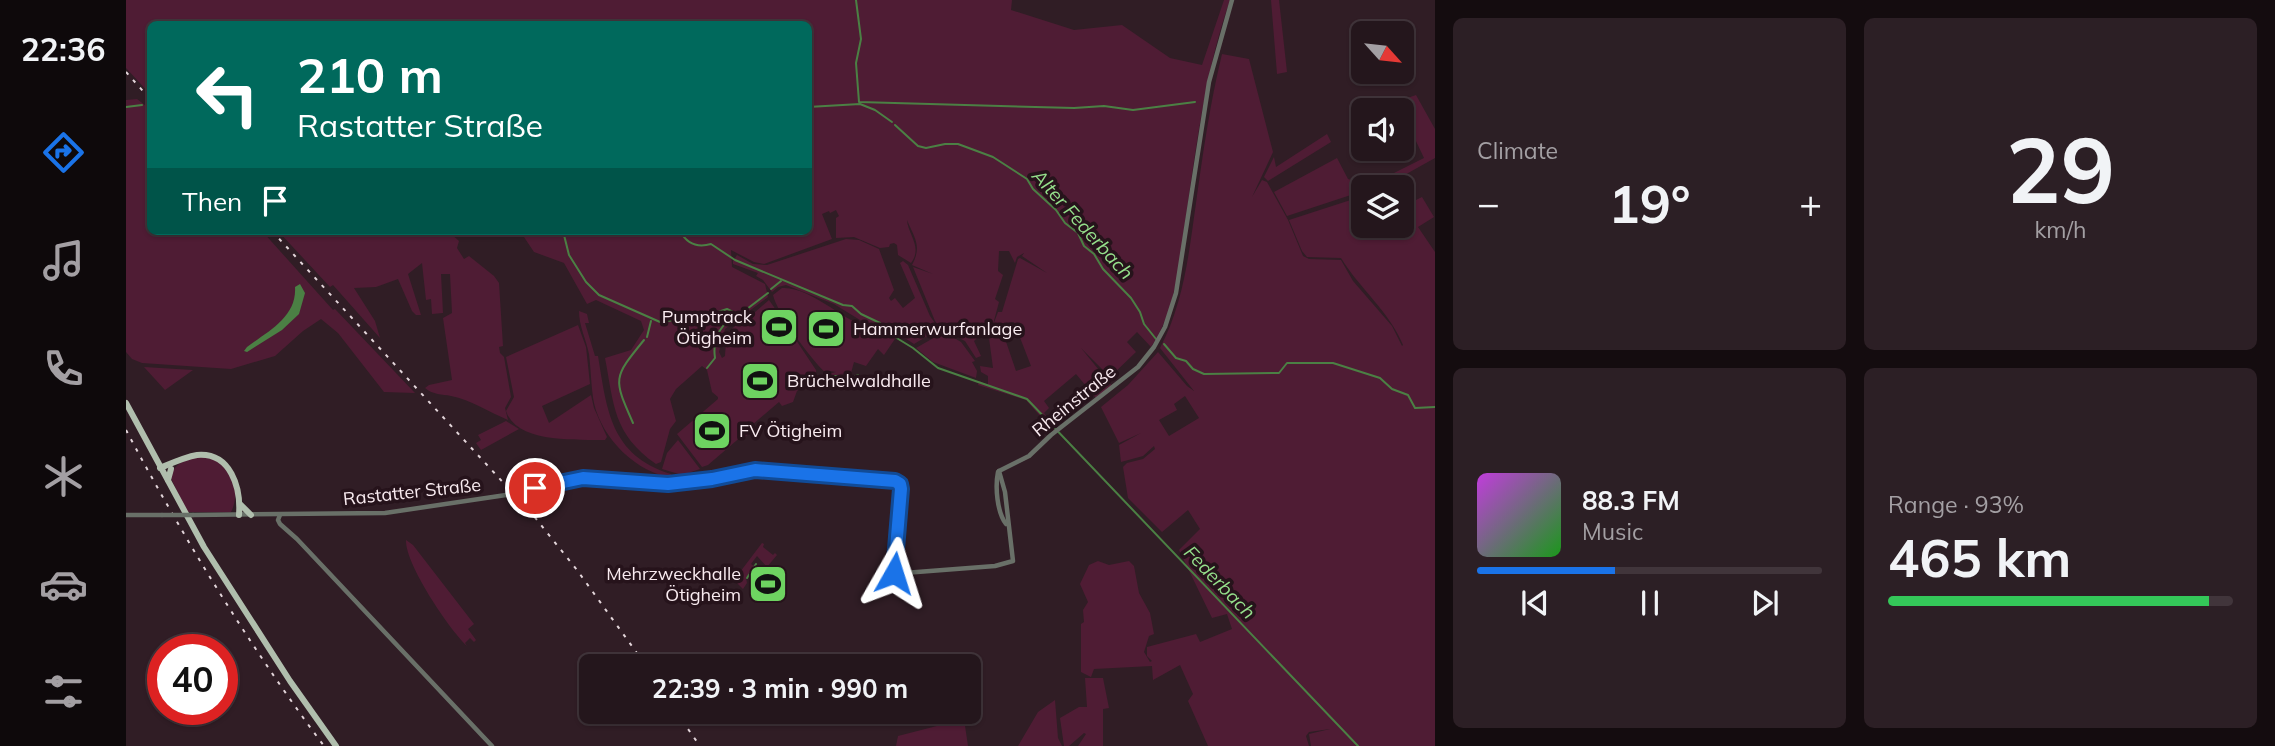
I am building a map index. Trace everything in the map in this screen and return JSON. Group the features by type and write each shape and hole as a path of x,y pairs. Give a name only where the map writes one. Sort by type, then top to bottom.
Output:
{"main road":[{"path":"126,403 204,547 336,746"},
{"path":"161,469 181,460 204,455 219,460 233,474 239,501 237,515"},
{"path":"168,482 172,469 181,460"},
{"path":"161,469 172,469"},
{"path":"239,501 251,514"}],"street":[{"name":"Rheinstraße","path":"516,493 583,478 668,484 755,470 845,476 900,484 900,523 894,573 976,568 1013,561 1005,492 999,471 1029,456 1127,377 1146,358 1170,316 1176,293 1209,82 1232,0"},
{"name":"Rastatter Straße","path":"126,514 385,513 506,495"},
{"path":"280,515 282,526 492,746"}],"shaded area":[{"path":"126,0 1012,0 1011,10 1074,30 1122,25 1170,58 1202,65 1224,0 1230,0 1204,100 1177,278 1160,331 1151,347 1137,332 1127,342 1136,352 1110,377 1081,348 1112,386 1096,398 1076,374 1044,401 1049,408 1044,413 1056,428 1053,431 1026,400 978,385 979,381 988,385 988,376 981,372 980,366 993,368 989,338 977,338 974,341 981,356 976,358 965,341 941,329 935,321 913,267 933,274 912,265 917,253 917,247 907,220 916,252 911,263 898,255 897,245 894,243 880,248 854,237 836,238 836,218 839,216 836,210 830,213 829,211 822,214 832,239 764,264 731,250 732,267 765,284 768,297 725,329 719,352 722,358 725,356 726,342 733,328 753,318 754,313 769,300 788,327 781,332 788,328 816,370 816,375 797,391 793,402 782,406 779,402 752,425 755,428 745,437 743,435 708,465 702,467 677,434 718,399 712,392 707,370 702,366 676,389 670,399 676,421 670,429 661,462 656,464 642,453 623,430 614,404 605,358 631,350 644,330 641,321 596,300 587,304 564,263 534,252 524,237 812,235 812,21 147,21 147,91 126,68","holes":["999,251 1009,251 1015,263 1017,257 1024,253 1022,256 1047,273 1018,259 1002,312 998,312 992,328 999,302 995,299 1003,275 998,271","1014,322 1031,366 1016,371 1000,324"]},
{"path":"1271,0 1279,0 1287,72 1277,74"},
{"path":"1222,54 1249,59 1273,152 1252,197 1262,180 1267,182 1288,220 1303,256 1309,259 1341,260 1353,281 1392,326 1402,346 1390,321 1341,258 1307,257 1289,220 1351,200 1351,238 1414,238 1414,201 1422,197 1434,217 1418,227 1435,252 1435,746 1311,746 1309,734 1330,729 1309,732 1306,736 1309,746 1208,746 1188,701 1193,694 1180,665 1153,680 1152,666 1094,669 1091,677 1081,672 1081,624 1084,622 1083,610 1088,602 1080,584 1089,565 1098,561 1109,565 1129,561 1134,566 1139,593 1150,613 1154,634 1149,636 1144,652 1150,662 1152,661 1147,656 1147,647 1196,634 1200,642 1232,629 1227,614 1212,618 1179,550 1200,529 1188,510 1162,532 1128,498 1123,467 1127,463 1143,459 1155,449 1154,446 1143,456 1121,462 1119,445 1141,433 1119,443 1101,407 1128,385 1158,352 1194,391 1160,348 1175,313 1184,277 1207,128","holes":["1185,396 1199,418 1169,436 1159,420 1177,410 1174,404"]},
{"path":"1416,95 1435,129 1435,158 1405,175 1390,175 1424,158 1414,136 1414,98 1408,98"},
{"path":"137,99 147,107 147,235 266,235 333,310 335,309 415,393 384,392 338,333 321,319 275,356 231,369 142,363 132,359 126,352 126,100"},
{"path":"1327,134 1331,142 1268,181 1264,177 1274,157 1276,167"},
{"path":"1337,158 1351,180 1351,195 1287,216 1274,192"},
{"path":"282,235 455,237 459,241 457,248 464,259 469,256 499,283 503,346 499,347 504,357 511,397 505,408 508,420 466,400 434,393 425,388 452,380 443,318 452,313 450,274 441,274 443,313 432,314 431,299 426,300 422,263 408,274 421,315 412,311 398,279 376,287 354,288 375,321 380,338 333,285 330,287"},
{"path":"846,239 859,240 879,249 894,290 889,298 891,301 895,298 903,308 915,298 900,263 903,261 908,265 930,316 939,329 914,344 883,324 897,336 884,355 878,349 866,366 854,362 851,373 840,374 856,377 853,387 828,374 836,372 826,373 820,367 788,324 773,295 782,288 793,289 817,299 852,321 873,328 834,304 786,285 772,292 763,280 756,276 758,273 733,264 737,255 753,264 767,265"},
{"path":"300,284 305,293 299,314 282,330 247,352 244,351 286,315 294,298 295,287"},
{"path":"579,311 587,314 589,323 585,323 595,356 598,356 609,412 623,443 635,455 651,466 671,474 673,478 660,475 634,462 605,429 594,403 589,354"},
{"path":"578,325 586,347 590,384 542,406 549,423 591,395 607,437 605,440 550,438 535,434 512,422 506,411 514,397 506,357"},
{"path":"944,332 961,342 975,361 972,362 977,371 976,378 933,362 916,348"},
{"path":"144,367 193,370 165,390"},
{"path":"506,421 519,429 481,450 476,443 481,440 478,435"},
{"path":"678,440 700,469 682,475 662,469 667,453"},
{"path":"200,456 217,461 228,471 235,491 231,512 187,512 170,476 178,465"},
{"path":"406,540 413,545 474,624 468,629 476,640 474,642 470,638 465,643 467,646 440,611 420,580"},
{"path":"762,543 773,555 777,555 767,567 757,556 751,564 754,566 743,589 734,580"},
{"path":"1085,678 1103,678 1109,708 1103,709 1103,746 1078,746 1086,734 1084,733 1069,746 1064,746 1060,718 1079,707 1087,707"},
{"path":"1055,700 1058,738 1062,746 1018,746 1038,712"},
{"path":"945,724 965,724 968,746 896,746 898,736"}],"waterway":[{"path":"856,0 861,39 856,63 859,102 1074,108 1104,106 1133,110 1195,102"},
{"name":"Alter Federbach","path":"812,107 860,104 875,110 892,122"},
{"name":"Federbach","path":"126,107 142,105"},
{"name":"Alter Federbach","path":"895,125 918,146 926,148 958,144 993,157 1027,179 1065,223 1078,233 1084,246 1131,298 1144,324 1156,339"},
{"path":"564,235 569,255 586,282 599,295 660,322 709,315 727,309 737,314"},
{"name":"Federbach","path":"683,235 693,244 711,244 735,260 843,305 852,306 861,314 880,323"},
{"path":"771,289 781,281"},
{"path":"707,368 715,358 716,338 722,327 768,293"},
{"path":"647,337 651,321"},
{"name":"Federbach","path":"882,329 913,348 938,368 1027,399 1358,746"},
{"path":"633,423 622,396 619,379 626,363 644,340"},
{"name":"Alter Federbach","path":"1164,344 1176,358 1186,361 1193,369 1204,374 1279,373 1287,363 1333,363 1380,378 1392,389 1408,395 1415,408 1435,407"},
{"path":"830,376 858,375"},
{"path":"813,384 827,377"},
{"path":"747,578 756,564"}],"railway":[{"path":"126,72 147,96"},
{"path":"276,235 533,515 638,654"},
{"path":"126,430 219,592 324,746"},
{"path":"684,724 700,746"}],"place":[{"name":"Pumptrack Ötigheim","path":"779,327"},
{"name":"Hammerwurfanlage","path":"826,329"},
{"name":"Brüchelwaldhalle","path":"760,381"},
{"name":"FV Ötigheim","path":"712,431"},
{"name":"Mehrzweckhalle Ötigheim","path":"768,584"}],"route":[{"path":"535,488 583,478 668,484 755,470 895,481 900,484 901,489 894,573"}]}
